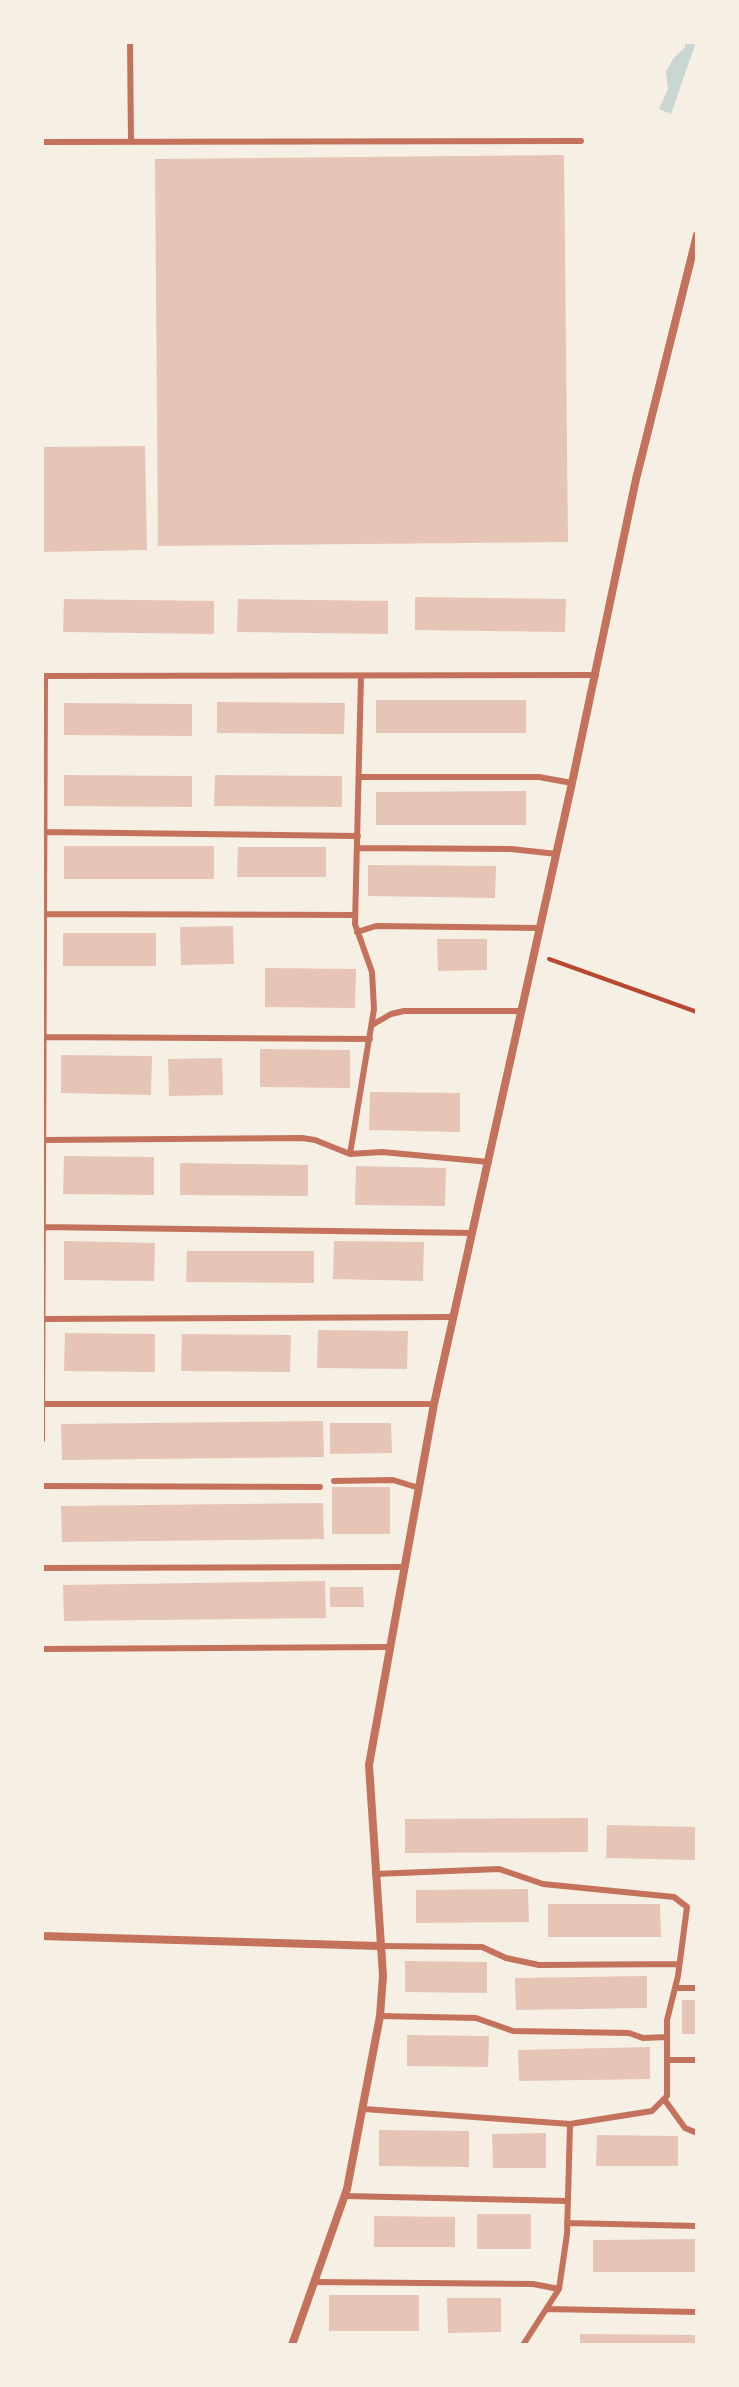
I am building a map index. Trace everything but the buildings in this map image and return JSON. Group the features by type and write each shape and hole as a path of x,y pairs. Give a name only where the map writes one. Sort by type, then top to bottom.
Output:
{"street":[{"path":"292,2345 345,2196 380,2016 383,1976 369,1765 434,1404 557,854 636,479 697,235"},
{"path":"42,1936 379,1946"}],"lane":[{"path":"130,42 131,142"},
{"path":"42,142 581,141"},
{"path":"42,1440 43,676 596,675"},
{"path":"350,1154 372,1025 372,972 357,932 355,915 361,676"},
{"path":"359,777 539,777 572,783"},
{"path":"44,832 358,836"},
{"path":"358,848 511,849 557,854"},
{"path":"43,914 355,915"},
{"path":"357,932 376,926 540,928"},
{"path":"372,1025 391,1014 404,1011 522,1011"},
{"path":"44,1037 370,1039"},
{"path":"43,1140 302,1138 350,1154 382,1152 489,1162"},
{"path":"43,1227 473,1233"},
{"path":"42,1319 454,1317"},
{"path":"42,1404 434,1404"},
{"path":"334,1481 393,1480 419,1488"},
{"path":"42,1486 320,1487"},
{"path":"42,1568 405,1567"},
{"path":"42,1649 390,1647"},
{"path":"375,1874 499,1869 543,1884 674,1897 687,1907 697,1907"},
{"path":"364,2109 570,2124 652,2111 667,2096 667,2020 687,1907"},
{"path":"379,1946 482,1947 506,1958 539,1965 679,1964"},
{"path":"675,1988 697,1988"},
{"path":"380,2016 476,2018 513,2031 629,2033 643,2038 667,2037"},
{"path":"668,2060 697,2060"},
{"path":"664,2099 685,2128 697,2133"},
{"path":"523,2345 559,2289 567,2223 570,2124"},
{"path":"345,2196 568,2201"},
{"path":"567,2223 697,2226"},
{"path":"314,2282 533,2284 559,2289"},
{"path":"547,2309 697,2312"}],"path":[{"path":"535,954 697,1012"}],"shaded area":[{"path":"685,42 696,42 671,114 659,109 668,89 666,72 685,47"}]}
